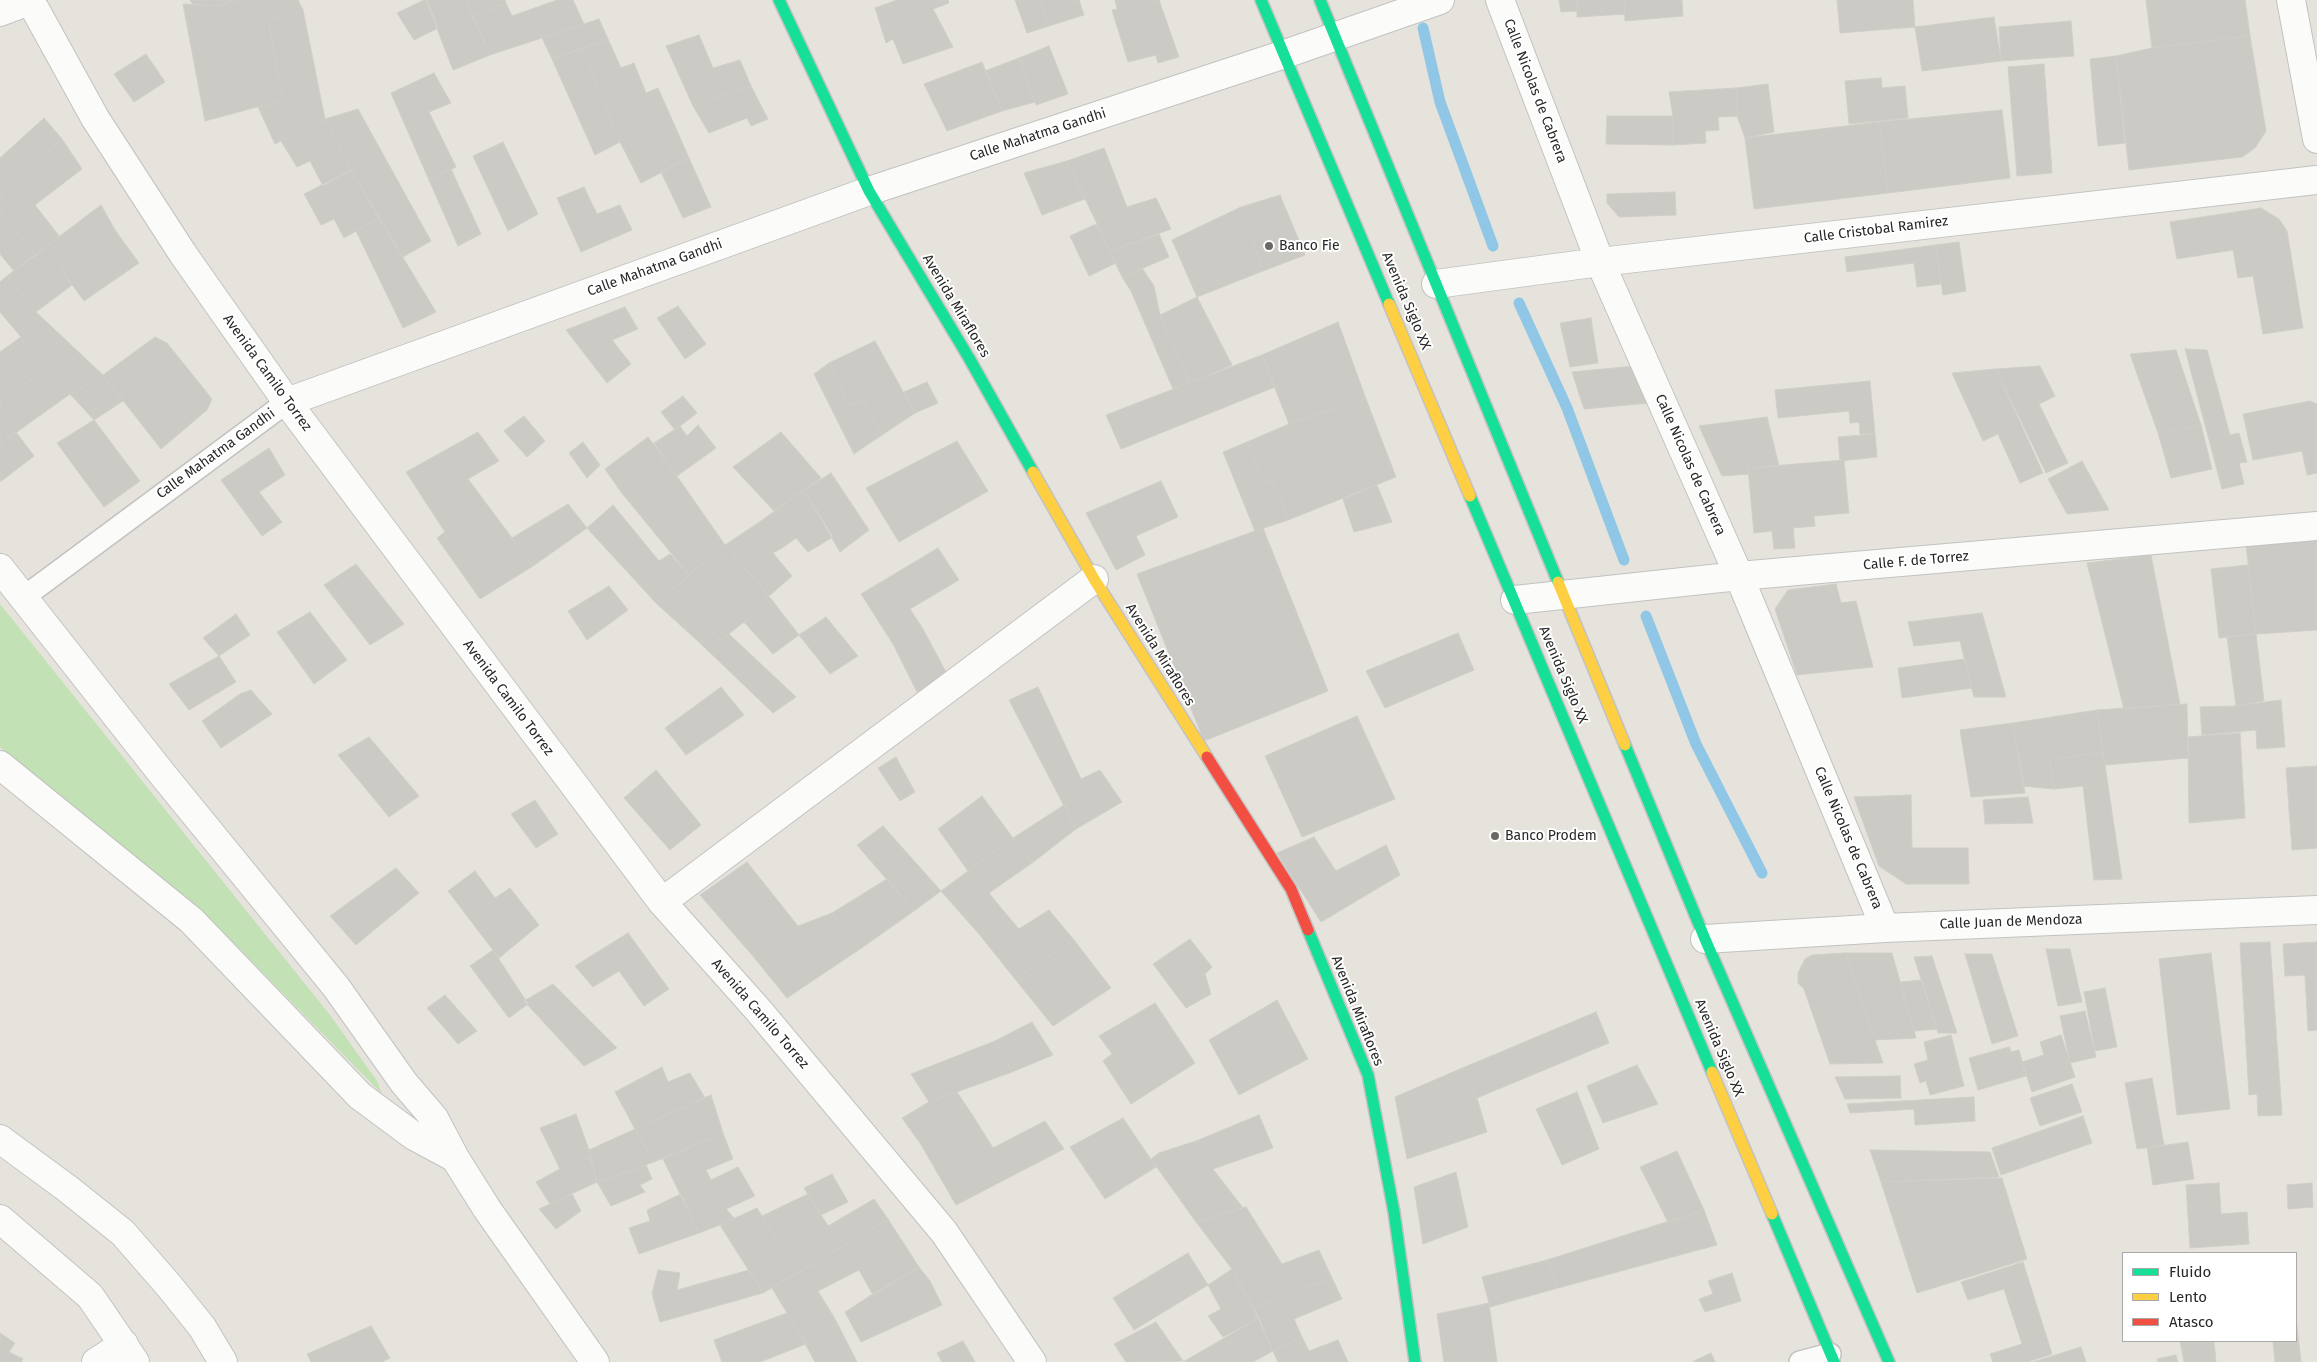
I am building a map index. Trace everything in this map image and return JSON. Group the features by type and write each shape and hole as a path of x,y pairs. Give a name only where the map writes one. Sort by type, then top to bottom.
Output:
{"main road":[{"name":"Avenida Miraflores","path":"779,0 869,191 969,358 1094,579 1291,889 1368,1075 1394,1212 1415,1362"},
{"name":"Avenida Siglo XX","path":"1262,0 1832,1358"},
{"path":"1320,0 1566,595 1705,938 1888,1362"}],"street":[{"path":"0,12 31,0"},
{"name":"Avenida Camilo Torrez","path":"31,0 100,126 183,254 287,402 662,902 759,1010 944,1232 1032,1362"},
{"name":"Calle Mahatma Gandhi","path":"287,402 869,191 1285,54 1440,0"},
{"name":"Calle Nicolas de Cabrera","path":"1500,0 1600,262 1739,576 1885,928"},
{"path":"2292,0 2317,139"},
{"name":"Calle Cristobal Ramirez","path":"1436,284 1600,262 2317,180"},
{"name":"Calle F. de Torrez","path":"1515,600 1739,576 2317,526"},
{"path":"0,568 24,596 175,790 336,986 404,1082 434,1118 455,1158 487,1209 595,1362"},
{"path":"662,902 1094,579"},
{"path":"0,765 191,920 360,1096 414,1136 455,1158"},
{"name":"Calle Juan de Mendoza","path":"1705,938 1885,928 2317,910"},
{"path":"0,1139 68,1188 123,1233 202,1327 223,1362"},
{"path":"0,1219 90,1296 130,1353 96,1362"}],"lane":[{"name":"Calle Mahatma Gandhi","path":"24,596 287,402"},
{"path":"1800,1362 1832,1358"}],"green space":[{"path":"0,604 330,1015 377,1081 382,1094 206,915 0,747"}],"building":[{"path":"190,0 234,0 222,6 193,4"},
{"path":"234,0 298,0 303,10 268,20 283,100 205,121 183,4 222,6"},
{"path":"426,0 466,0 490,55 453,70"},
{"path":"427,0 438,28 414,40 397,13"},
{"path":"466,0 505,0 506,3 473,17"},
{"path":"557,0 573,0 584,24 490,55 473,17 506,3 512,16"},
{"path":"897,0 948,0 949,3 933,9 953,47 903,64 893,39 886,43 875,8"},
{"path":"1015,0 1040,0 1049,26 1027,33"},
{"path":"1040,0 1079,0 1084,15 1049,26"},
{"path":"1115,0 1159,0 1179,57 1158,63 1156,55 1128,62 1112,10 1117,9"},
{"path":"1559,0 1577,0 1577,11 1561,12"},
{"path":"1577,0 1624,0 1625,14 1577,17"},
{"path":"1624,0 1682,0 1683,16 1625,21"},
{"path":"1837,0 1913,0 1915,27 1840,33"},
{"path":"2146,0 2245,0 2250,36 2152,48"},
{"path":"303,10 325,119 275,144 258,107 283,100 268,20"},
{"path":"1994,17 2001,61 1922,71 1915,27"},
{"path":"599,19 608,39 552,59 542,38"},
{"path":"2071,21 2074,56 2001,61 1999,27"},
{"path":"699,35 713,68 740,60 751,86 693,106 666,46"},
{"path":"2250,36 2266,131 2255,148 2242,157 2129,170 2116,56 2152,48"},
{"path":"608,39 621,68 634,63 646,93 658,88 689,158 641,183 620,142 582,48"},
{"path":"1049,46 1068,94 1036,105 1019,58"},
{"path":"582,48 620,142 595,155 552,59"},
{"path":"146,54 165,82 134,102 114,74"},
{"path":"2116,56 2125,143 2098,146 2090,59"},
{"path":"1019,58 1035,102 1002,111 985,71"},
{"path":"982,62 1002,111 947,131 924,84"},
{"path":"2044,64 2052,173 2017,176 2008,67"},
{"path":"434,73 451,103 429,112 456,167 429,180 391,93"},
{"path":"1881,78 1882,88 1905,86 1908,118 1849,124 1845,81"},
{"path":"1768,84 1774,132 1745,138 1737,116 1736,88"},
{"path":"751,86 768,119 751,126 747,118 709,133 693,106"},
{"path":"1736,88 1737,116 1718,117 1719,130 1705,131 1706,143 1673,145 1673,116 1669,92"},
{"path":"358,109 431,241 403,257 351,170 325,119"},
{"path":"2002,110 2010,178 1888,193 1879,122"},
{"path":"1607,116 1673,116 1673,145 1606,144"},
{"path":"44,118 62,139 0,193 0,158"},
{"path":"325,119 351,170 323,186 310,161 297,167 281,141"},
{"path":"1879,122 1888,193 1754,209 1745,138"},
{"path":"62,139 82,169 35,205 59,236 36,255 0,212 0,193"},
{"path":"503,142 538,214 508,231 473,156"},
{"path":"1104,148 1127,207 1156,198 1171,229 1110,251 1067,161"},
{"path":"689,158 711,207 683,218 661,172"},
{"path":"1067,161 1085,199 1042,215 1024,173"},
{"path":"451,169 481,234 458,246 429,180"},
{"path":"351,170 379,218 344,238 334,219 321,225 304,194"},
{"path":"584,187 597,214 620,205 632,230 581,252 557,198"},
{"path":"1675,192 1676,215 1619,217 1607,203 1607,194"},
{"path":"1280,195 1305,255 1263,271 1241,207"},
{"path":"101,205 115,230 60,268 72,285 36,312 7,276"},
{"path":"1241,207 1263,271 1197,297 1172,240"},
{"path":"2261,208 2279,219 2287,231 2303,328 2263,334 2253,276 2238,278 2233,250 2177,259 2170,222"},
{"path":"0,212 36,255 14,271 0,254"},
{"path":"379,218 436,312 403,328 356,231"},
{"path":"1097,225 1116,263 1089,276 1070,236"},
{"path":"115,230 139,263 84,301 60,268"},
{"path":"1159,234 1169,257 1122,277 1110,251"},
{"path":"1959,242 1966,291 1943,295 1936,245"},
{"path":"1936,245 1941,284 1917,287 1914,263 1847,272 1845,257"},
{"path":"1142,268 1154,286 1160,315 1190,383 1173,389 1131,291 1122,277"},
{"path":"7,276 36,312 103,375 70,394 27,349 21,337 0,312 0,282"},
{"path":"1197,297 1232,365 1190,383 1160,315"},
{"path":"678,306 706,344 685,359 657,318"},
{"path":"625,307 638,329 612,340 631,364 607,383 566,330"},
{"path":"1591,318 1598,363 1570,367 1560,323"},
{"path":"1338,322 1366,399 1289,424 1262,355"},
{"path":"21,337 27,349 46,369 0,401 0,352"},
{"path":"155,337 167,343 212,399 207,410 161,449 103,375"},
{"path":"875,341 915,413 882,435 862,399 849,405 829,363"},
{"path":"2185,349 2207,350 2230,435 2239,433 2247,462 2239,463 2244,484 2222,489"},
{"path":"2176,350 2201,425 2158,433 2130,354"},
{"path":"1262,355 1275,387 1121,449 1106,415"},
{"path":"829,363 849,405 862,399 882,435 854,454 814,374"},
{"path":"1645,365 1649,403 1584,409 1572,372"},
{"path":"2040,366 2055,396 2039,404 2068,463 2046,473 1996,369"},
{"path":"46,369 70,394 0,444 0,401"},
{"path":"1996,369 2043,473 2020,483 1998,434 1983,441 1952,373"},
{"path":"103,375 123,401 94,420 70,394"},
{"path":"1870,381 1875,434 1860,434 1859,422 1850,423 1849,411 1778,418 1775,390"},
{"path":"927,382 938,403 915,413 904,392"},
{"path":"683,396 697,413 675,430 661,412"},
{"path":"1366,399 1396,477 1288,520 1273,480 1264,483 1247,442 1289,424"},
{"path":"2310,401 2317,404 2317,473 2307,475 2302,451 2253,460 2243,414"},
{"path":"524,416 545,441 527,457 504,431"},
{"path":"1767,417 1779,466 1748,468 1749,474 1722,476 1699,426"},
{"path":"94,420 140,481 104,507 57,443"},
{"path":"698,425 716,448 677,476 654,443 680,426 687,436"},
{"path":"2201,425 2212,469 2171,478 2158,433"},
{"path":"16,432 34,456 0,482 0,444"},
{"path":"478,432 499,461 468,479 533,566 480,599 437,538 445,532 406,472"},
{"path":"781,432 821,478 774,511 733,467"},
{"path":"1875,434 1877,457 1840,461 1838,437"},
{"path":"648,437 665,459 621,492 605,469"},
{"path":"957,441 988,491 899,542 866,488"},
{"path":"583,442 600,465 587,478 569,453"},
{"path":"1247,442 1264,483 1273,480 1288,520 1255,531 1223,452"},
{"path":"269,448 285,475 259,492 282,522 262,536 221,480"},
{"path":"665,459 725,545 689,575 621,492"},
{"path":"1844,460 1849,513 1814,516 1815,526 1793,528 1795,548 1774,549 1772,531 1754,533 1748,468"},
{"path":"2082,461 2109,510 2067,514 2048,479"},
{"path":"831,473 869,530 840,552 804,490"},
{"path":"1161,481 1178,517 1136,536 1145,555 1116,570 1086,513"},
{"path":"1377,485 1392,522 1354,532 1343,499"},
{"path":"804,490 833,537 808,552 796,538 782,548 758,523"},
{"path":"568,504 587,528 533,566 512,538"},
{"path":"613,505 659,561 670,554 689,575 656,603 587,528"},
{"path":"758,523 782,548 773,553 792,576 769,596 725,545"},
{"path":"1263,528 1328,691 1204,741 1137,574"},
{"path":"2317,535 2317,630 2256,634 2246,544"},
{"path":"725,545 772,600 721,640 712,633 701,644 656,603"},
{"path":"938,548 959,580 910,609 923,629 893,644 861,594"},
{"path":"2151,555 2180,704 2124,709 2087,563"},
{"path":"356,564 404,624 370,645 324,585"},
{"path":"2248,565 2256,634 2219,638 2211,569"},
{"path":"1836,584 1841,603 1856,601 1873,667 1797,675 1775,609 1788,590"},
{"path":"609,586 628,610 587,640 568,611"},
{"path":"772,600 799,635 773,654 744,622"},
{"path":"310,612 347,660 314,684 277,632"},
{"path":"1982,613 2006,697 1974,697 1960,641 1914,646 1908,622"},
{"path":"236,614 250,635 219,656 203,638"},
{"path":"826,617 858,656 830,674 799,635"},
{"path":"923,629 947,674 917,692 893,644"},
{"path":"712,633 721,640 729,634 796,697 773,713 701,644"},
{"path":"1458,633 1474,670 1385,708 1366,671"},
{"path":"2256,634 2264,701 2236,706 2227,637"},
{"path":"219,656 236,682 189,710 169,684"},
{"path":"1965,659 1972,688 1902,698 1898,668"},
{"path":"721,687 744,715 686,755 665,728"},
{"path":"1038,687 1081,779 1100,770 1122,802 1076,829 1009,700"},
{"path":"251,690 272,714 221,748 202,721 240,694"},
{"path":"2281,700 2285,747 2257,749 2256,730 2202,735 2200,707 2236,706"},
{"path":"2187,704 2188,758 2105,765 2097,710"},
{"path":"2097,710 2103,752 2050,760 2054,789 2023,786 2013,723"},
{"path":"1357,716 1395,799 1302,837 1265,756"},
{"path":"2013,723 2025,793 1971,797 1960,730"},
{"path":"2240,733 2245,818 2189,823 2188,737"},
{"path":"369,737 419,796 389,817 338,755"},
{"path":"2103,752 2122,879 2094,880 2083,786 2054,789 2050,760"},
{"path":"896,757 915,792 900,801 878,768"},
{"path":"2317,766 2317,848 2292,850 2286,768"},
{"path":"656,770 701,825 670,850 624,798"},
{"path":"1911,795 1912,848 1968,848 1969,884 1906,884 1879,866 1854,797"},
{"path":"982,796 1013,838 968,871 938,829"},
{"path":"2028,797 2033,823 1985,824 1983,800"},
{"path":"535,800 558,834 536,848 511,814"},
{"path":"1064,805 1076,829 1032,863 1013,838"},
{"path":"883,826 941,891 914,911 857,845"},
{"path":"1314,837 1336,871 1386,845 1400,875 1321,922 1277,853"},
{"path":"1013,838 1032,863 989,893 1006,914 979,934 941,891"},
{"path":"747,862 798,926 752,955 700,895"},
{"path":"396,868 419,893 356,945 330,916"},
{"path":"475,871 495,898 510,888 539,925 499,958 448,891"},
{"path":"887,879 914,911 860,949 832,913"},
{"path":"1049,910 1074,940 1015,979 979,934 1006,914 1019,929"},
{"path":"832,913 860,949 787,998 752,955 798,926"},
{"path":"628,933 669,989 644,1006 619,971 593,987 575,966"},
{"path":"1190,939 1212,967 1205,974 1211,994 1186,1008 1153,964"},
{"path":"1074,940 1111,988 1053,1026 1015,979"},
{"path":"2270,942 2282,1115 2258,1116 2257,1094 2249,1095 2240,943"},
{"path":"2317,942 2317,1030 2308,1031 2305,975 2285,976 2283,944"},
{"path":"2046,949 2070,949 2082,1002 2058,1006"},
{"path":"493,950 528,1004 509,1018 470,966"},
{"path":"1845,953 1883,1063 1830,1064 1804,989 1798,983 1798,973 1805,959 1812,955"},
{"path":"1845,953 1892,953 1916,1038 1875,1040"},
{"path":"2211,953 2230,1109 2177,1115 2159,959"},
{"path":"1965,954 1992,954 2018,1036 1992,1044"},
{"path":"1932,956 1957,1033 1938,1033 1914,957"},
{"path":"1922,980 1937,1029 1914,1031 1900,982"},
{"path":"553,984 617,1048 584,1066 524,1001"},
{"path":"2105,988 2117,1047 2095,1051 2084,992"},
{"path":"445,995 477,1031 458,1044 427,1008"},
{"path":"1277,1000 1308,1059 1239,1095 1209,1040"},
{"path":"1155,1003 1195,1063 1131,1104 1103,1061 1112,1054 1099,1036"},
{"path":"2085,1011 2096,1057 2070,1063 2060,1016"},
{"path":"1596,1012 1609,1043 1477,1098 1460,1069"},
{"path":"1032,1022 1053,1055 1012,1072 995,1041"},
{"path":"1951,1035 1964,1086 1930,1095 1926,1081 1920,1083 1914,1064 1928,1060 1924,1042"},
{"path":"2061,1035 2075,1077 2032,1092 2022,1062 2044,1055 2040,1042"},
{"path":"995,1041 1012,1072 929,1102 911,1074"},
{"path":"2009,1047 2011,1052 2019,1050 2026,1076 1978,1090 1969,1058"},
{"path":"1637,1065 1658,1104 1603,1123 1587,1086"},
{"path":"662,1067 668,1082 690,1073 705,1098 635,1129 615,1092"},
{"path":"1460,1069 1477,1098 1487,1132 1407,1159 1395,1097"},
{"path":"1900,1076 1901,1098 1845,1099 1835,1077"},
{"path":"2152,1078 2164,1145 2137,1149 2125,1083"},
{"path":"2072,1084 2082,1112 2040,1126 2030,1098"},
{"path":"957,1092 973,1116 920,1143 902,1118 929,1102"},
{"path":"1577,1092 1599,1149 1562,1165 1536,1109"},
{"path":"711,1095 723,1133 654,1162 635,1129"},
{"path":"1974,1097 1975,1121 1915,1125 1914,1109 1850,1113 1847,1104"},
{"path":"576,1114 590,1157 560,1169 540,1128"},
{"path":"1259,1115 1273,1148 1213,1169 1196,1141"},
{"path":"973,1116 993,1148 1045,1121 1064,1149 956,1205 920,1143"},
{"path":"2083,1116 2092,1143 2001,1175 1992,1148"},
{"path":"1123,1118 1156,1167 1105,1199 1070,1147"},
{"path":"635,1129 654,1162 597,1182 589,1150"},
{"path":"723,1133 733,1159 706,1170 711,1180 738,1167 755,1196 726,1209 735,1219 699,1233 663,1159"},
{"path":"1196,1141 1213,1169 1243,1208 1196,1222 1151,1159 1159,1153"},
{"path":"2188,1142 2194,1179 2153,1185 2147,1148"},
{"path":"1870,1150 1990,1152 1999,1177 1881,1182"},
{"path":"1677,1151 1704,1210 1668,1222 1640,1167"},
{"path":"590,1157 597,1182 550,1204 536,1182 560,1169"},
{"path":"646,1165 652,1179 640,1185 645,1192 611,1206 597,1182"},
{"path":"1456,1172 1468,1227 1423,1244 1414,1187"},
{"path":"832,1174 848,1202 821,1215 804,1188"},
{"path":"2002,1178 2027,1259 1917,1293 1881,1182"},
{"path":"2219,1183 2221,1214 2247,1212 2249,1244 2190,1248 2186,1185"},
{"path":"2312,1183 2313,1207 2288,1209 2287,1185"},
{"path":"572,1194 581,1211 556,1229 539,1209"},
{"path":"681,1194 699,1233 639,1254 629,1228 650,1221 647,1210"},
{"path":"808,1194 828,1226 874,1199 888,1219 797,1273 762,1216"},
{"path":"1246,1207 1282,1264 1319,1250 1332,1278 1253,1308 1232,1269 1196,1222"},
{"path":"757,1208 797,1273 763,1293 720,1225"},
{"path":"1704,1210 1717,1245 1558,1288 1547,1260"},
{"path":"888,1219 919,1267 873,1295 859,1270 818,1291 835,1319 802,1338 772,1288"},
{"path":"1188,1253 1208,1285 1134,1330 1113,1298"},
{"path":"1547,1260 1558,1288 1490,1307 1482,1277"},
{"path":"2023,1262 2052,1354 2027,1362 1993,1362 1990,1354 2022,1344 2004,1289 1968,1300 1961,1282"},
{"path":"919,1267 930,1281 942,1305 861,1342 845,1312"},
{"path":"1232,1269 1259,1318 1223,1337 1208,1316 1221,1309 1208,1285"},
{"path":"658,1270 680,1273 677,1290 749,1270 763,1293 660,1322 652,1294"},
{"path":"1732,1273 1741,1301 1705,1312 1699,1299 1713,1294 1708,1281"},
{"path":"1332,1278 1342,1299 1294,1319 1302,1337 1273,1351 1253,1308"},
{"path":"1489,1303 1497,1362 1444,1362 1437,1314"},
{"path":"787,1313 806,1344 760,1362 722,1362 714,1340"},
{"path":"1259,1318 1273,1351 1253,1362 1183,1362"},
{"path":"835,1319 857,1362 815,1362 802,1338"},
{"path":"1156,1322 1183,1361 1126,1362 1114,1344"},
{"path":"371,1326 390,1358 382,1362 311,1362 307,1354"},
{"path":"2297,1327 2301,1362 2275,1362 2273,1342 2297,1342"},
{"path":"0,1333 15,1343 9,1352 23,1359 21,1362 0,1362"},
{"path":"1302,1337 1309,1351 1338,1340 1348,1362 1278,1362 1273,1351"},
{"path":"963,1341 975,1362 942,1362 937,1353"},
{"path":"2180,1342 2214,1342 2216,1362 2184,1362"},
{"path":"2081,1347 2086,1362 2033,1362"},
{"path":"1711,1353 1715,1362 1694,1362 1694,1361"},
{"path":"2176,1355 2178,1362 2158,1362 2157,1359"}],"waterway":[{"path":"1423,28 1440,102 1493,246"},
{"path":"1519,303 1567,408 1624,560"},
{"path":"1646,616 1696,744 1762,873"}],"traffic: fast":[{"path":"779,0 869,191 969,358 1033,472"},
{"path":"1261,0 1389,304"},
{"path":"1320,0 1558,582"},
{"path":"1470,496 1712,1072"},
{"path":"1625,745 1705,939 1889,1362"},
{"path":"1308,930 1368,1075 1394,1212 1415,1362"},
{"path":"1772,1214 1834,1362"}],"traffic: slow":[{"path":"1389,304 1470,496"},
{"path":"1033,472 1094,579 1207,757"},
{"path":"1558,582 1625,745"},
{"path":"1712,1072 1772,1214"}],"traffic: jam":[{"path":"1207,757 1291,889 1308,930"}],"place":[{"name":"Banco Fie","path":"1269,246"},
{"name":"Banco Prodem","path":"1495,836"}]}
